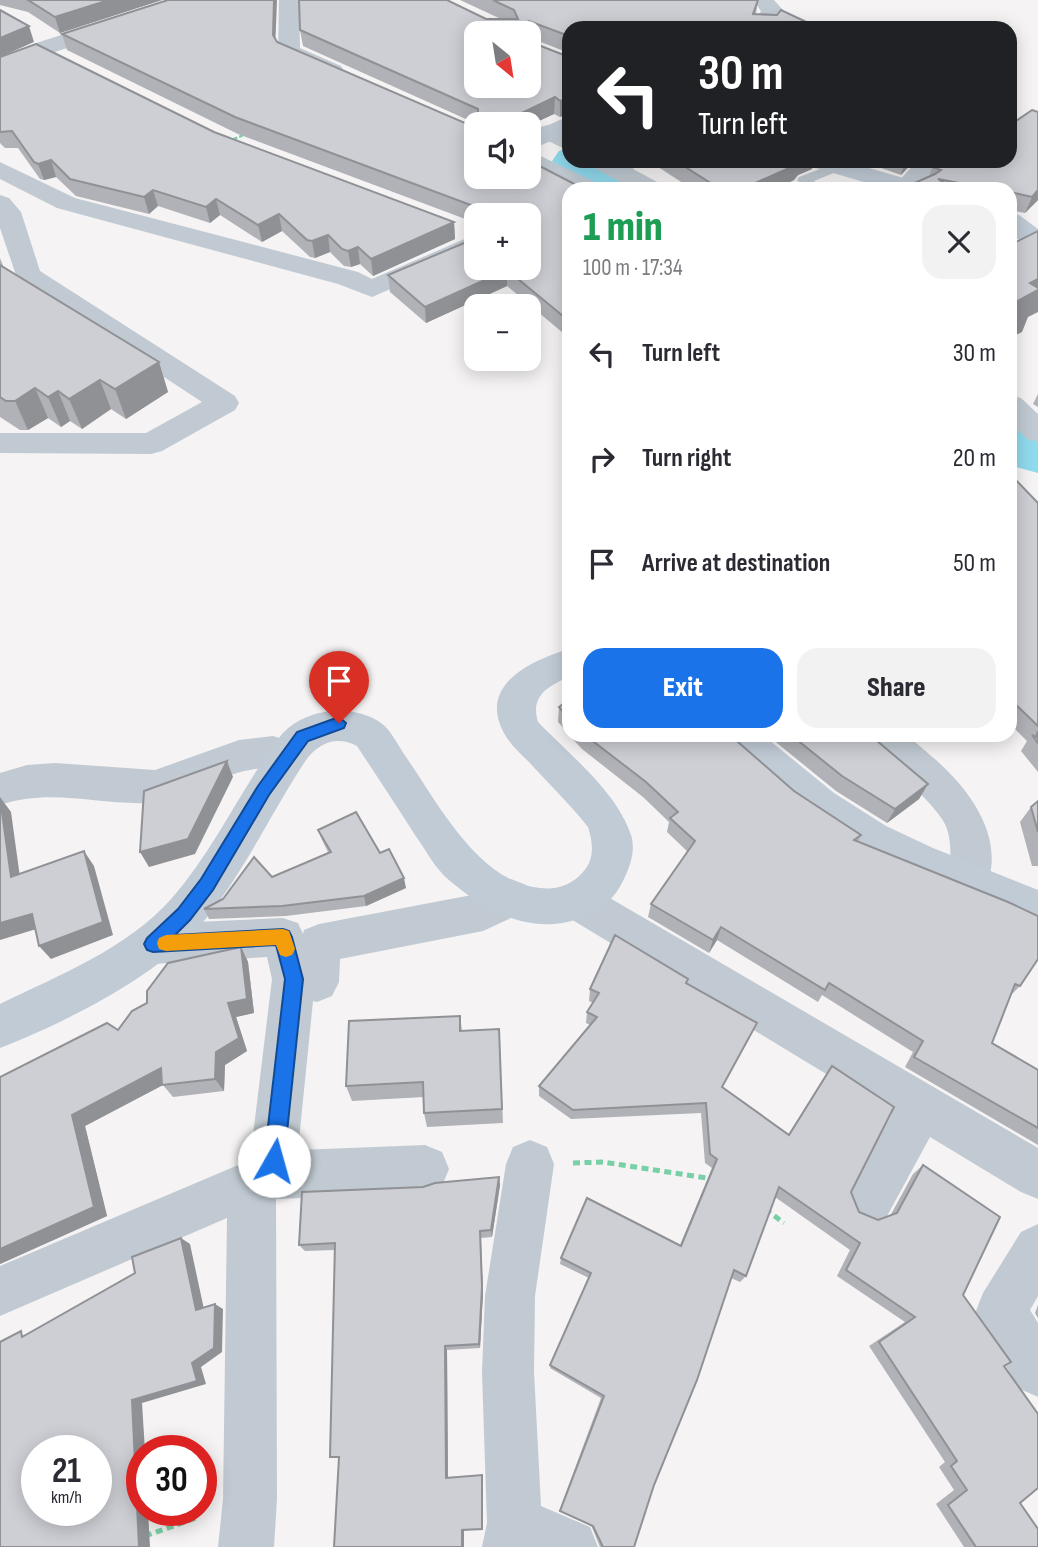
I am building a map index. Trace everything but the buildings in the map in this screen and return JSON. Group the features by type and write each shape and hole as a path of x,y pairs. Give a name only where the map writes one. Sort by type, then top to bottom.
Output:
{"street":[{"path":"289,0 289,51 351,80"},
{"path":"763,0 772,10 766,21"},
{"path":"0,68 184,1"},
{"path":"29,26 47,53"},
{"path":"0,55 47,53"},
{"path":"541,164 576,182"},
{"path":"613,168 639,182"},
{"path":"841,168 890,182"},
{"path":"0,169 66,203 348,278 372,289 464,247"},
{"path":"0,204 8,212 28,275 224,403 151,444 0,443"},
{"path":"451,225 464,230"},
{"path":"1017,412 1038,432"},
{"path":"0,1027 153,944 184,914 207,884 264,791 303,736 339,723 359,727 370,735 456,862 474,877 531,906 556,906 576,900 597,889 608,875 613,845 605,819 521,729 515,714 515,702 538,673 562,665"},
{"path":"745,742 810,798 852,826 889,846 1038,909"},
{"path":"886,742 921,769 953,803 969,833 971,879"},
{"path":"0,789 53,777 155,786 225,760 276,751 288,756"},
{"path":"317,982 319,944 483,912 512,898"},
{"path":"576,900 1038,1175"},
{"path":"153,944 283,937 294,979 262,1179 248,1523"},
{"path":"869,1201 922,1106"},
{"path":"530,1164 510,1297 508,1397 513,1535 570,1547"},
{"path":"0,1291 262,1179 425,1169"},
{"path":"1038,1249 1001,1311 1038,1371"}],"lane":[{"path":"807,182 804,180 821,168"}],"path":[{"path":"554,57 562,54"},
{"path":"228,141 253,131"},
{"path":"530,1164 603,1161 727,1181"},
{"path":"756,1202 784,1223"},
{"path":"140,1538 248,1523"}],"waterway":[{"path":"589,168 616,182"},
{"path":"1017,432 1038,452"}],"slow traffic":[{"path":"166,943 283,937 286,949"}],"route":[{"path":"274,1161 294,979 283,937 153,944 184,914 207,884 264,791 303,736 339,723"}]}
